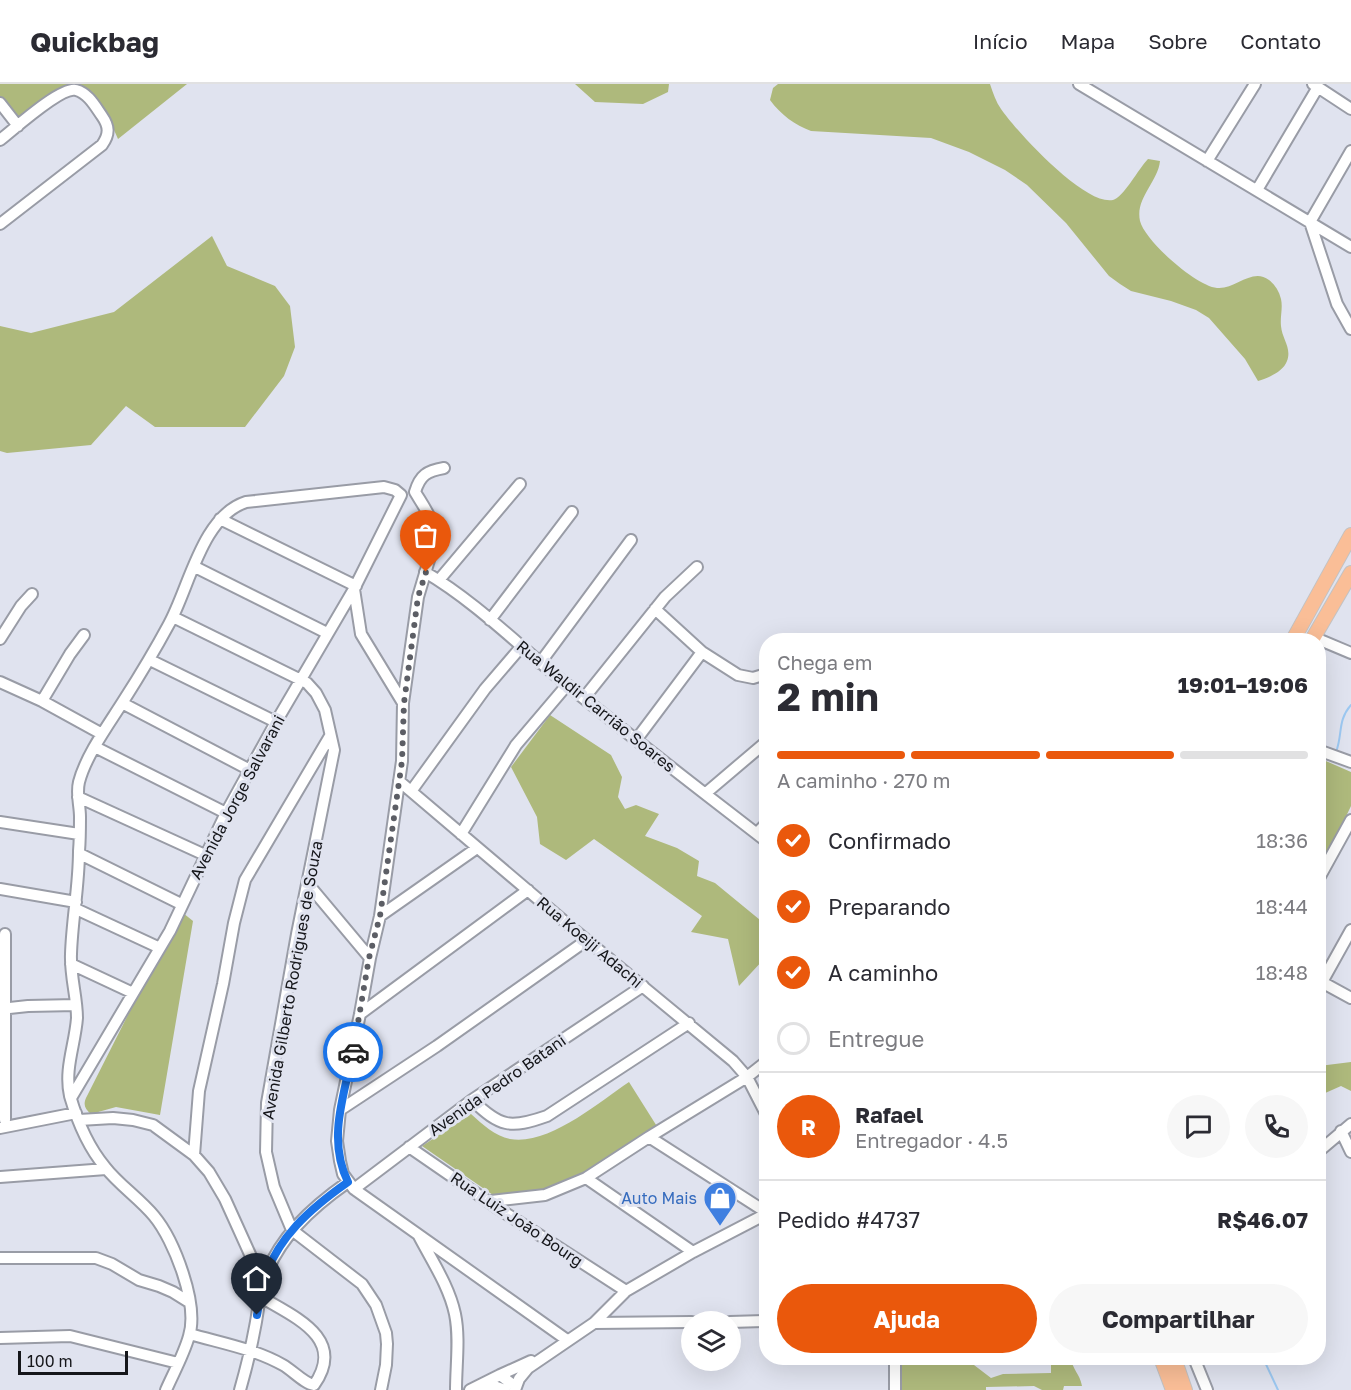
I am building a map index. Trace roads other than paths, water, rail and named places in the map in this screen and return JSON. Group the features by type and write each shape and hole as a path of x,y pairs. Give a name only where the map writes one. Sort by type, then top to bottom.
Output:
{"main road":[{"path":"1297,633 1351,535"},
{"path":"1316,633 1351,573"},
{"path":"1164,1365 1173,1390"},
{"path":"1176,1365 1185,1390"}],"street":[{"path":"1079,84 1351,247"},
{"path":"1207,161 1255,84"},
{"path":"1330,94 1336,84"},
{"path":"1257,190 1315,86 1351,109"},
{"path":"0,140 60,94 72,90 82,92 89,98 109,128 102,145 0,224"},
{"path":"0,103 18,126"},
{"path":"1351,151 1310,222 1337,304 1351,329"},
{"path":"444,468 424,474 415,492 428,513 435,532 435,540 418,597 404,703 402,761 380,916 369,958 340,1110 337,1141 343,1173 351,1185 567,1340"},
{"path":"439,580 520,484"},
{"path":"166,1390 190,1334 192,1319 181,1270 164,1230 154,1216 106,1169 92,1148 71,1098 69,1065 75,1033 76,1005 71,964 80,854 78,797 80,780 102,734 150,660 173,617 213,529 220,519 233,508 246,502 384,487 395,490 401,495 415,492"},
{"name":"Avenida Jorge Salvarani","path":"71,1098 160,948 226,813 355,587 401,495"},
{"path":"490,620 572,512"},
{"path":"220,519 355,587 361,634 404,703"},
{"path":"540,663 631,540"},
{"path":"195,567 327,633"},
{"path":"584,698 655,609 697,567"},
{"name":"Rua Waldir Carrião Soares","path":"426,572 490,620 567,685 757,833"},
{"path":"0,639 21,606 32,594"},
{"path":"655,609 702,652 745,678 759,676"},
{"path":"173,617 301,679"},
{"path":"42,701 84,635"},
{"path":"1326,644 1351,653"},
{"path":"412,790 485,689 521,647"},
{"path":"636,740 702,652"},
{"path":"150,660 276,722"},
{"name":"Avenida Gilberto Rodrigues de Souza","path":"301,679 316,693 325,710 334,750 297,934 267,1103 268,1165 274,1187 292,1230 362,1284 374,1299 380,1313 387,1344 381,1390"},
{"path":"0,682 42,701 102,734"},
{"path":"461,834 516,745 567,685"},
{"path":"122,703 250,770"},
{"path":"194,1155 199,1091 245,880 330,736"},
{"path":"95,747 226,813"},
{"path":"706,793 759,748"},
{"path":"1326,753 1351,762"},
{"name":"Rua Koeiji Adachi","path":"399,781 733,1061 747,1077 759,1100"},
{"path":"78,797 205,855"},
{"path":"1326,865 1351,820"},
{"path":"0,822 79,834"},
{"path":"380,916 477,848"},
{"path":"80,854 181,904"},
{"path":"308,884 369,958"},
{"path":"0,890 76,906 160,948"},
{"path":"360,1014 528,890"},
{"path":"1326,971 1351,930"},
{"path":"4,934 2,1124 78,1116 133,1120 153,1125 194,1155 209,1172 225,1199 263,1283 251,1351 240,1390"},
{"path":"340,1110 437,1046 587,940"},
{"path":"71,964 133,993"},
{"path":"1326,984 1351,998"},
{"name":"Avenida Pedro Batani","path":"263,1283 281,1246 310,1210 409,1147 472,1100 643,986"},
{"path":"3,1009 76,1005"},
{"path":"472,1100 497,1122 520,1124 547,1116 689,1023"},
{"path":"490,1201 545,1195 586,1179 759,1068"},
{"path":"1326,1145 1351,1124"},
{"path":"1341,1131 1351,1152"},
{"path":"649,1137 759,1208"},
{"name":"Rua Luiz João Bourg","path":"409,1147 626,1291"},
{"path":"0,1177 106,1169"},
{"path":"586,1179 693,1252"},
{"path":"512,1389 525,1370 594,1323 626,1291 759,1217"},
{"path":"419,1235 450,1297 457,1328 456,1390"},
{"path":"0,1258 96,1258 189,1302"},
{"path":"443,1282 444,1270 454,1259"},
{"path":"159,1286 169,1286 181,1270"},
{"path":"190,1334 251,1351 284,1365 310,1385 315,1383 325,1359 321,1341 315,1331 261,1297"},
{"path":"741,1322 759,1321"},
{"path":"594,1323 681,1322"},
{"path":"0,1338 70,1336 90,1339 178,1363"},
{"path":"472,1389 540,1358"},
{"path":"895,1365 895,1390"},
{"path":"1197,1365 1207,1390"},
{"path":"500,1375 512,1389"},
{"path":"472,1389 491,1385 512,1389"}],"waterway":[{"path":"1336,752 1342,722 1351,705"},
{"path":"1266,1365 1278,1390"}],"place":[{"name":"Auto Mais","path":"720,1227"}]}
